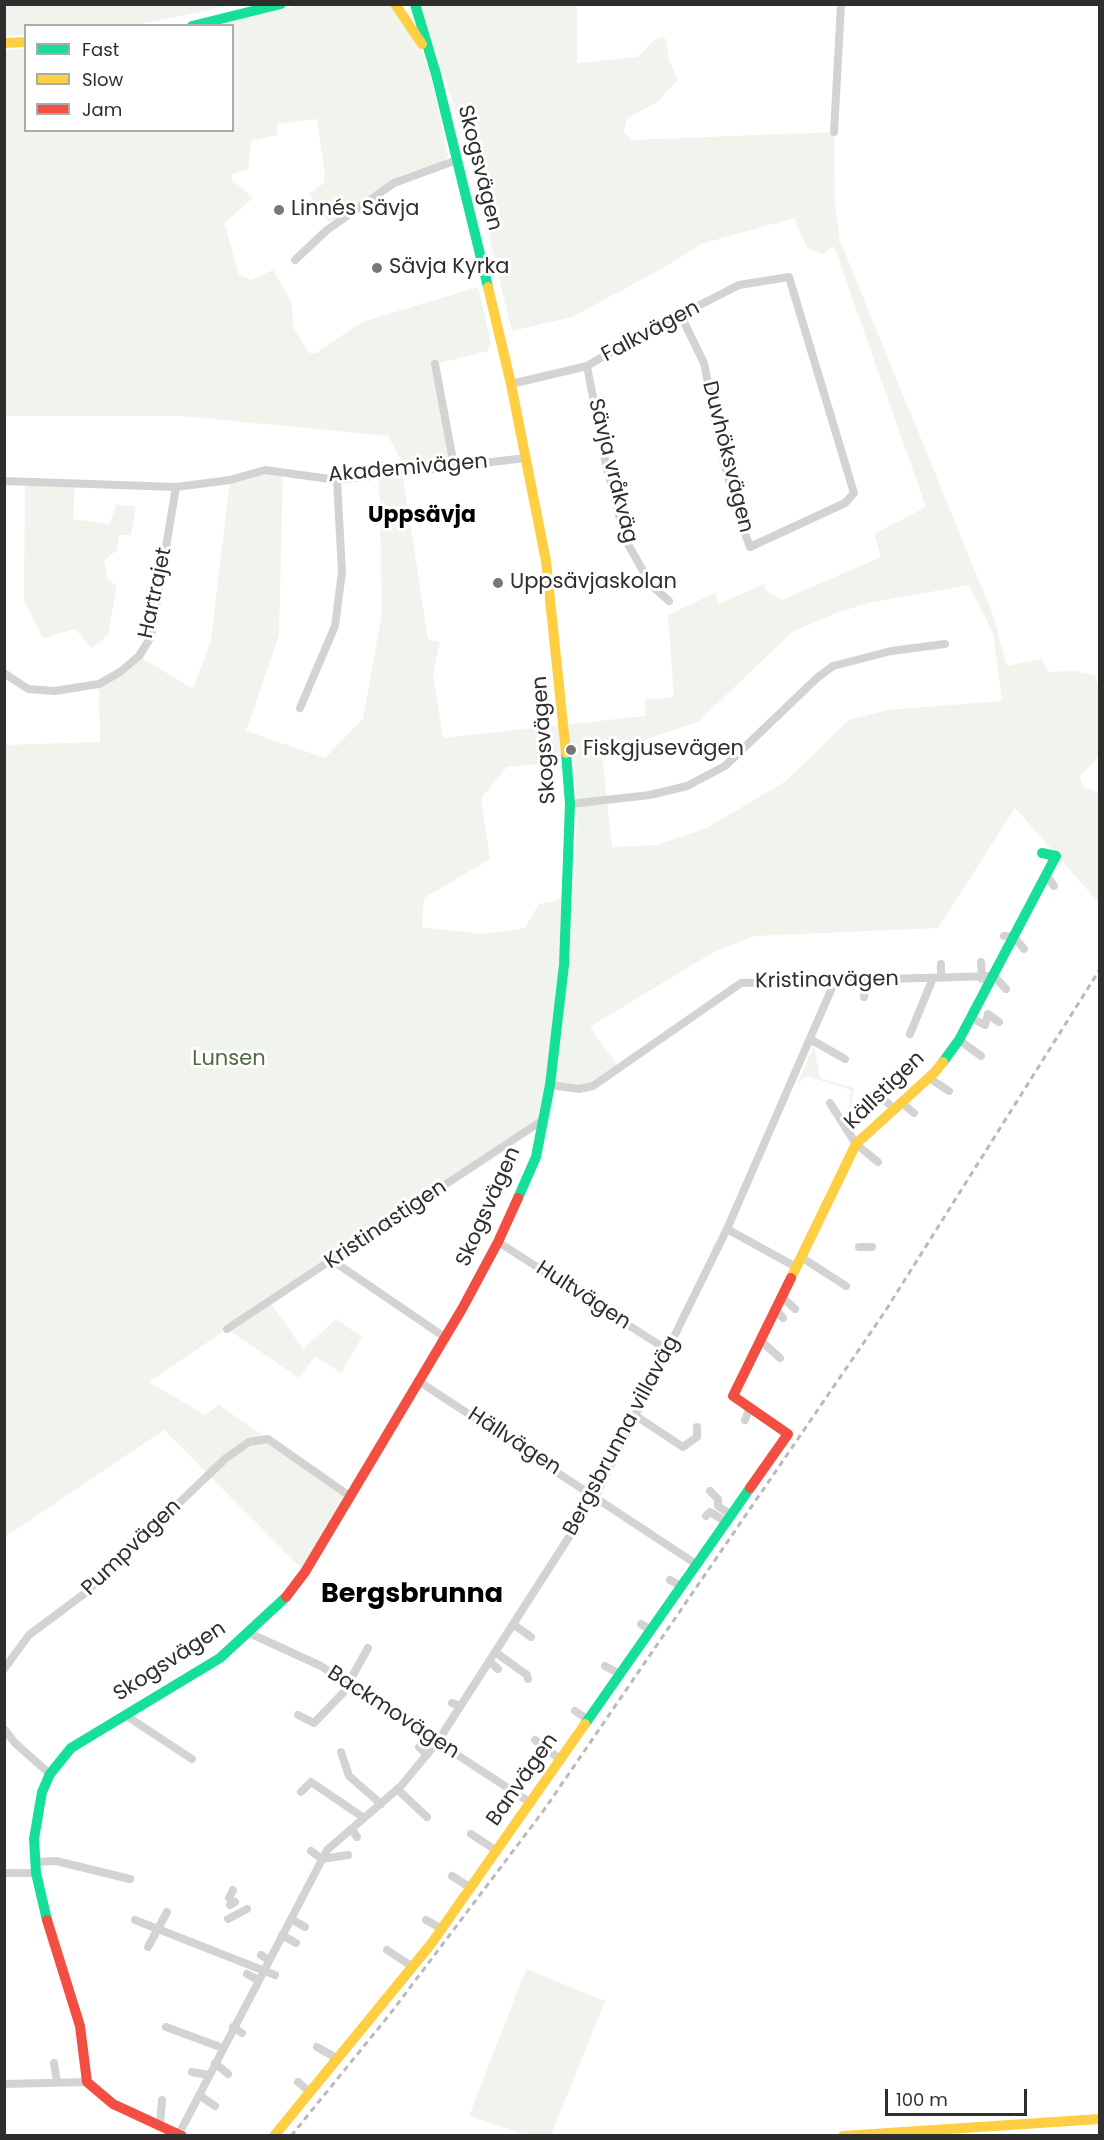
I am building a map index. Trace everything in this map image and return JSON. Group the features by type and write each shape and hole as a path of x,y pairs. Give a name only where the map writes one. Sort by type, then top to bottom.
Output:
{"street":[{"path":"200,24 281,4"},
{"name":"Skogsvägen","path":"395,4 419,36 436,74"},
{"name":"Skogsvägen","path":"87,2082 80,2026 48,1924 36,1868 34,1839 42,1792 50,1774 70,1748 212,1663 280,1605 305,1572 446,1338 498,1242 536,1157 550,1085 564,965 570,804 558,653 546,561 511,384 458,160 415,4"},
{"path":"834,132 841,4"},
{"path":"4,43 24,42"},
{"path":"295,260 327,230 394,183 458,160"},
{"name":"Falkvägen","path":"511,384 587,366 634,338 739,285 789,277"},
{"name":"Duvhöksvägen","path":"681,316 704,363 723,458 737,512 750,547 845,503 854,493 789,277"},
{"path":"435,364 454,466"},
{"name":"Sävja vråkväg","path":"587,366 605,460 625,539 651,585 669,601"},
{"name":"Akademivägen","path":"4,480 176,487 230,480 265,470 337,480 526,458"},
{"path":"300,708 335,626 342,572 337,480"},
{"name":"Hartrajet","path":"4,673 28,689 55,691 99,684 120,672 139,656 151,637 176,487"},
{"path":"570,804 650,795 687,786 725,766 817,678 833,666 891,651 945,644"},
{"name":"Källstigen","path":"788,1434 777,1421 750,1408 733,1396 741,1371 760,1340 762,1323 775,1309 801,1257 823,1204 856,1144 929,1078 943,1052 959,1040 965,1023 994,976 1009,937 1041,878 1056,856 1042,853"},
{"path":"1041,878 1054,886"},
{"path":"1009,937 1024,949"},
{"path":"937,978 940,963"},
{"path":"981,963 981,976 987,989"},
{"path":"994,976 1006,988"},
{"name":"Kristinavägen","path":"550,1085 579,1089 593,1086 741,983 994,976"},
{"name":"Källstigen","path":"910,1034 937,978"},
{"path":"864,996 867,980"},
{"name":"Bergsbrunna villaväg","path":"181,2135 233,2027 327,1850 397,1789 438,1741 596,1495 728,1229 835,981"},
{"path":"965,1023 985,1025 988,1014 999,1022"},
{"path":"810,1039 845,1059"},
{"path":"959,1040 981,1056"},
{"path":"929,1078 949,1091"},
{"path":"879,1096 914,1113"},
{"path":"830,1103 856,1144 878,1162"},
{"name":"Kristinastigen","path":"227,1329 543,1120"},
{"path":"728,1229 795,1267"},
{"name":"Hultvägen","path":"498,1242 669,1351"},
{"path":"859,1247 872,1247"},
{"path":"801,1257 846,1286"},
{"path":"333,1261 446,1338"},
{"path":"781,1296 795,1309"},
{"path":"775,1309 783,1318"},
{"path":"760,1340 780,1358"},
{"name":"Hällvägen","path":"420,1382 596,1495 696,1564"},
{"path":"745,1420 750,1408"},
{"path":"636,1416 684,1447 697,1437 697,1427"},
{"name":"Banvägen","path":"274,2136 291,2111 338,2059 364,2019 413,1967 442,1929 589,1720 620,1674 646,1627 681,1586 788,1434"},
{"name":"Pumpvägen","path":"4,1669 29,1635 84,1594 226,1458 249,1442 268,1439 351,1497"},
{"path":"710,1491 718,1499 718,1506 728,1518"},
{"path":"706,1516 710,1512 728,1518"},
{"path":"670,1580 681,1586"},
{"path":"513,1624 531,1637"},
{"name":"Backmovägen","path":"249,1633 321,1666 438,1741 503,1790 531,1803"},
{"path":"298,1715 314,1723 348,1683 368,1648"},
{"path":"495,1652 528,1678"},
{"path":"489,1661 498,1669"},
{"path":"605,1666 620,1674"},
{"path":"452,1703 460,1706"},
{"path":"575,1710 589,1720"},
{"path":"125,1715 192,1759"},
{"path":"4,1729 15,1743 50,1774"},
{"path":"535,1740 561,1760"},
{"path":"419,1747 427,1755"},
{"path":"341,1752 349,1776 381,1803"},
{"path":"301,1792 311,1782 364,1818"},
{"path":"397,1789 427,1817"},
{"path":"351,1829 357,1837"},
{"path":"471,1834 497,1851"},
{"path":"311,1851 322,1859 348,1855"},
{"path":"4,1873 56,1862 130,1879"},
{"path":"452,1876 471,1888"},
{"path":"231,1901 233,1890"},
{"path":"228,1919 247,1909"},
{"path":"148,1947 167,1912"},
{"path":"291,1919 305,1927"},
{"path":"135,1920 275,1975"},
{"path":"426,1920 442,1929"},
{"path":"282,1935 296,1943"},
{"path":"387,1950 413,1967"},
{"path":"261,1955 268,1960"},
{"path":"247,1974 258,1980"},
{"path":"233,2027 242,2033"},
{"path":"166,2028 223,2048"},
{"path":"317,2047 338,2059"},
{"path":"215,2063 228,2074"},
{"path":"54,2064 57,2082"},
{"path":"192,2072 209,2075"},
{"path":"4,2084 87,2082 113,2104 181,2135"},
{"path":"298,2082 310,2092"},
{"path":"199,2095 215,2106"},
{"path":"160,2125 162,2100"},
{"path":"843,2136 1100,2119"}],"green space":[{"path":"5,4 235,5 140,24 24,24 24,35 5,36"},
{"path":"299,5 389,5 413,33 430,71 448,156 443,162 403,174 347,215 328,222 309,194 324,183 325,176 317,119 277,124 277,135 251,141 248,170 232,174 232,180 253,198 224,223 239,275 251,280 273,270 292,303 293,327 309,353 316,353 362,322 478,287 491,343 488,351 435,364 454,466 407,471 388,436 182,416 5,416 4,50 24,49 24,132 234,132 234,24 219,24"},
{"name":"Lunsen","path":"419,5 577,5 577,63 638,57 653,41 661,37 666,39 669,60 678,80 656,103 627,118 624,132 631,140 834,132 835,205 840,241 993,615 1007,666 1042,659 1048,672 1074,671 1095,675 1099,690 1099,756 1080,776 1083,787 1099,792 1099,903 1015,808 938,928 755,936 715,951 590,1027 619,1068 593,1086 550,1085 543,1120 270,1302 303,1349 336,1319 362,1337 341,1373 315,1356 299,1378 227,1329 149,1382 205,1415 219,1405 351,1497 305,1572 164,1430 5,1537 5,745 100,742 99,684 139,656 193,689 211,640 230,480 265,470 283,472 279,635 246,731 325,758 363,719 382,613 379,474 402,471 428,639 440,642 433,674 443,738 645,716 645,700 674,697 668,615 715,593 719,604 764,584 766,591 782,600 881,557 874,534 926,507 834,246 823,254 807,248 794,218 701,244 663,268 572,317 512,331 475,178 469,135 464,141 436,48 434,50","holes":["969,585 993,633 1002,701 887,710 849,720 786,781 707,828 656,845 612,847 602,754 698,722 792,632 836,613 868,603","573,751 577,803 575,880 557,901 539,904 525,928 483,934 422,927 424,898 490,859 481,798 507,767 539,764"]},
{"path":"25,481 75,484 73,519 110,524 116,505 136,506 131,535 119,535 116,551 104,560 108,579 117,586 108,635 92,648 75,629 43,638 24,601"},
{"path":"814,1046 820,1078 854,1088 848,1127 846,1124 851,1090 807,1076 797,1084"},
{"path":"526,1969 605,2001 551,2135 528,2135 469,2116"}],"railway":[{"path":"291,2136 390,2014 544,1810 884,1313 1100,969"}],"traffic: fast":[{"path":"200,24 281,4"},
{"path":"415,4 436,74 488,287"},
{"path":"518,1198 536,1157 550,1085 564,965 570,804 566,753"},
{"path":"943,1062 959,1040 1056,856 1042,853"},
{"path":"585,1724 750,1488"},
{"path":"47,1920 36,1873 34,1839 42,1792 50,1774 71,1748 220,1658 286,1597"}],"traffic: slow":[{"path":"395,4 422,44"},
{"path":"4,43 24,42"},
{"path":"488,287 511,384 546,561 566,753"},
{"path":"791,1278 856,1144 934,1073 943,1062"},
{"path":"274,2136 431,1944 585,1724"},
{"path":"843,2136 1100,2119"}],"traffic: jam":[{"path":"286,1597 305,1572 462,1309 498,1242 518,1198"},
{"path":"750,1488 788,1434 733,1396 791,1278"},
{"path":"47,1920 80,2026 87,2082 113,2104 182,2136"}],"place":[{"name":"Linnés Sävja","path":"279,210"},
{"name":"Sävja Kyrka","path":"377,268"},
{"name":"Uppsävjaskolan","path":"498,583"},
{"name":"Fiskgjusevägen","path":"571,750"}],"district":[{"name":"Uppsävja","path":"422,516"},
{"name":"Bergsbrunna","path":"412,1595"}]}
